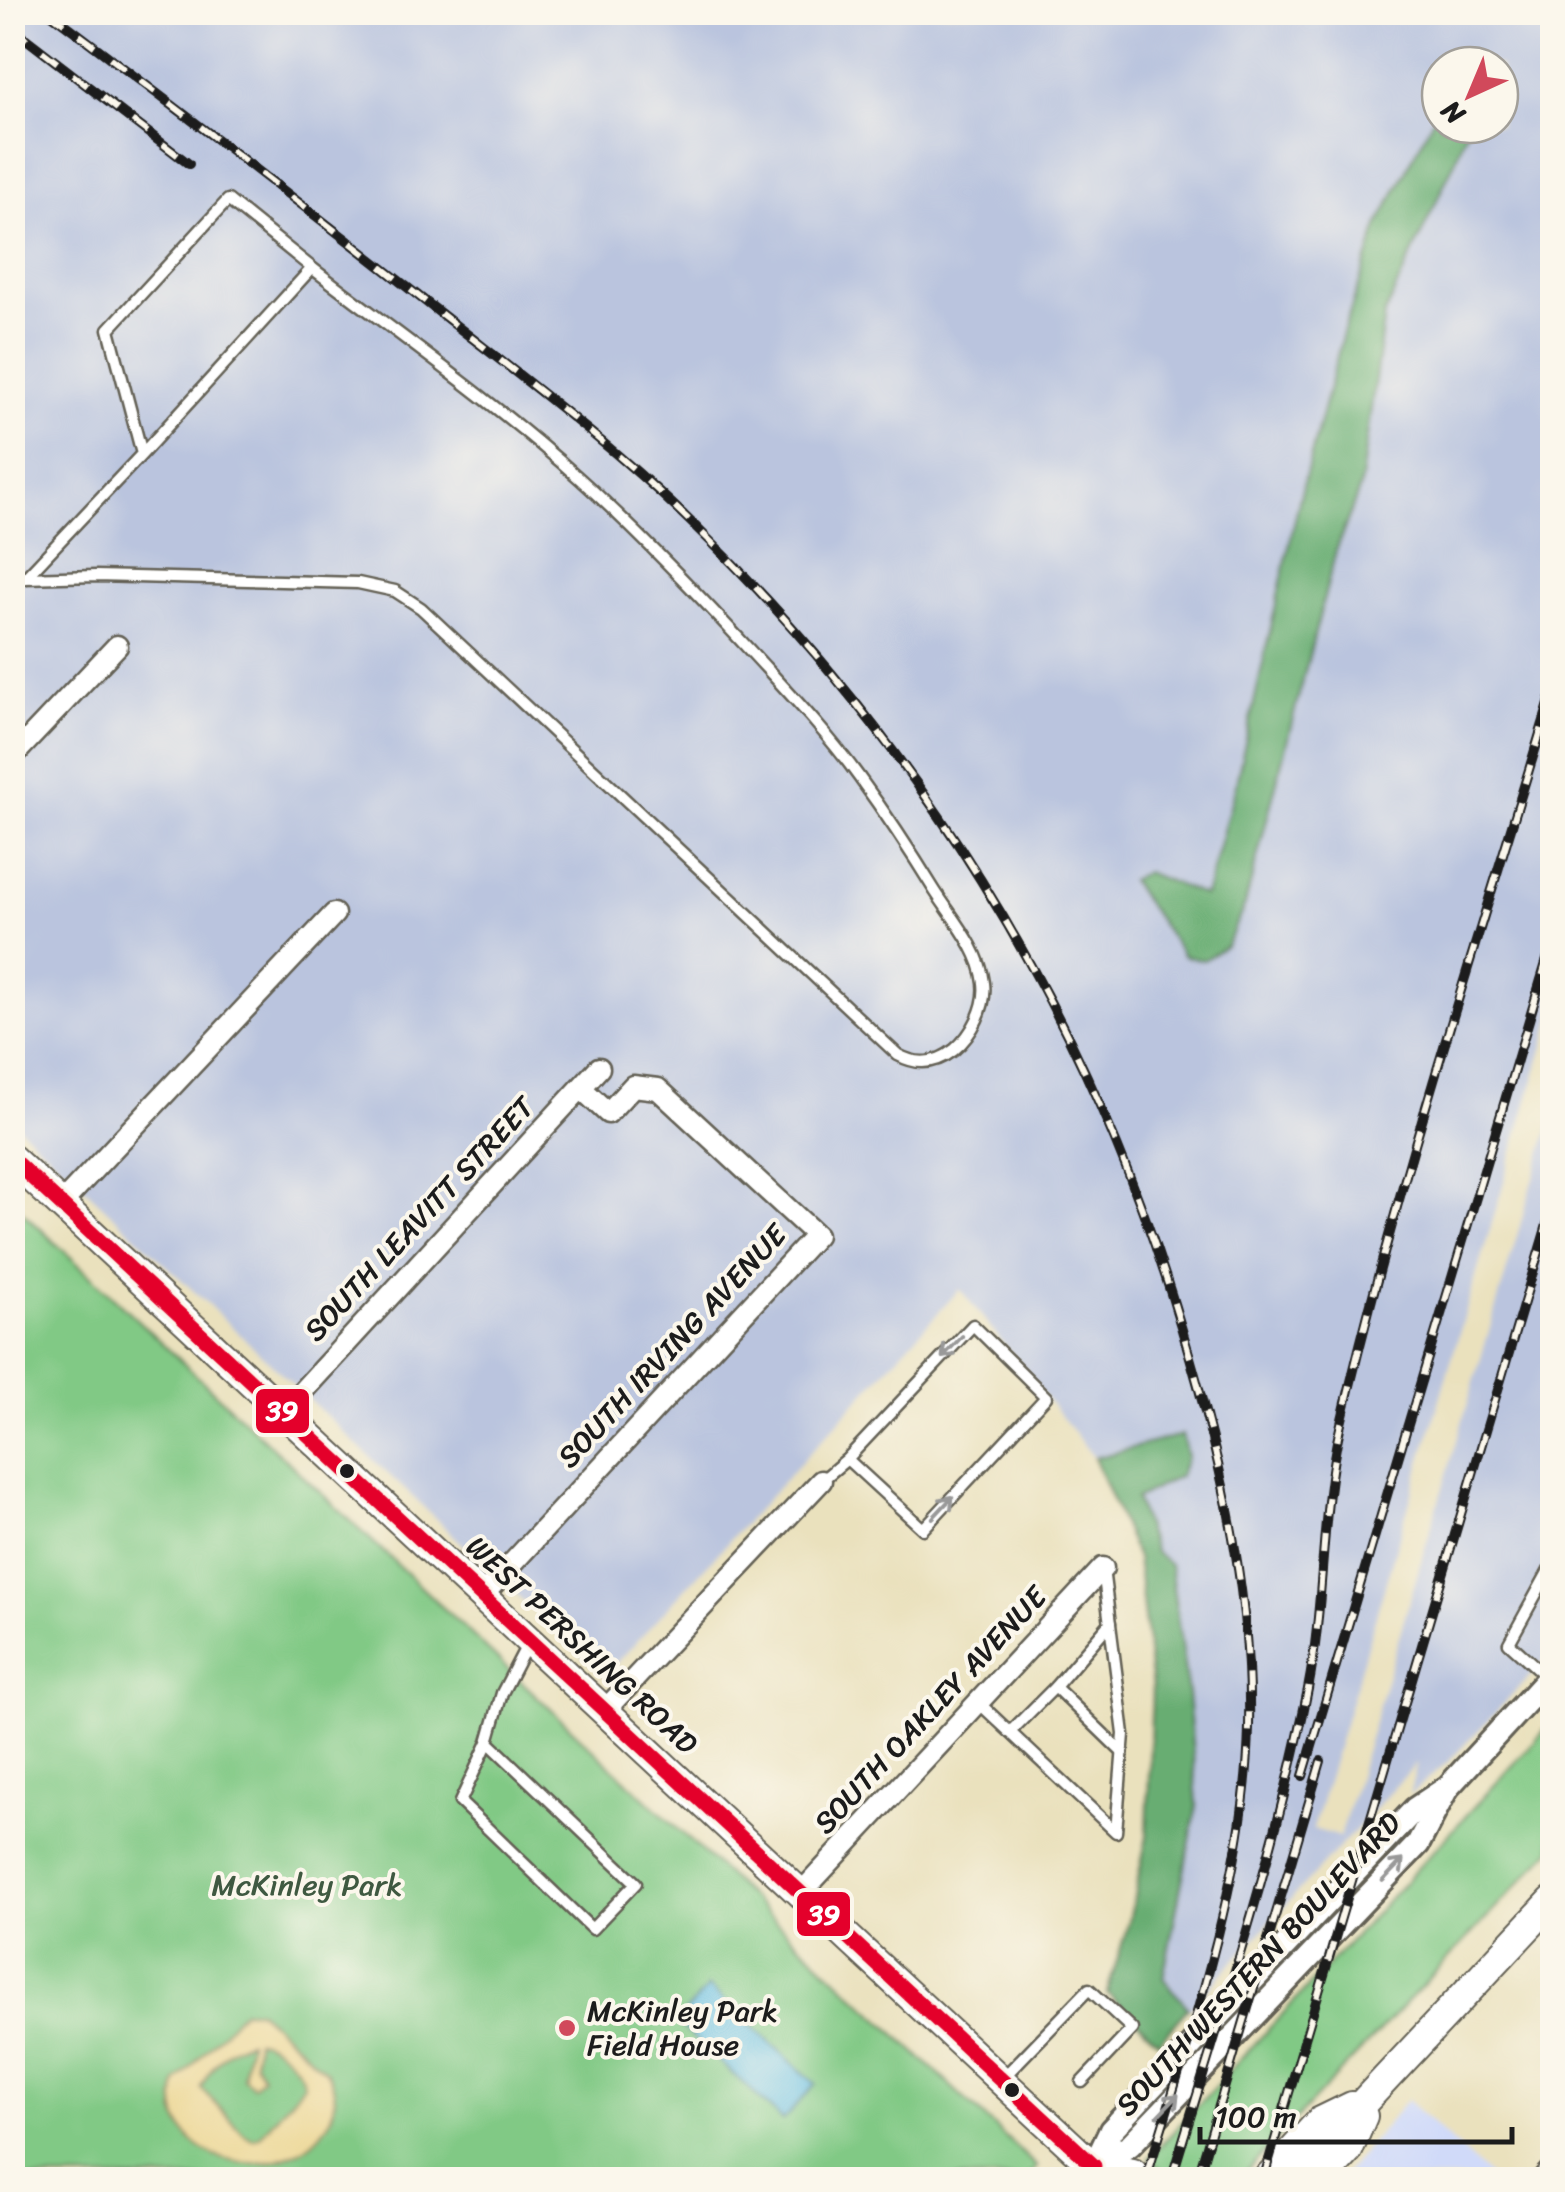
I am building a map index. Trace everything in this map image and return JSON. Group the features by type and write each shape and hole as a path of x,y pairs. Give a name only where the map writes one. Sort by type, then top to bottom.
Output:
{"main road":[{"name":"WEST PERSHING ROAD","path":"12,1158 1001,2080 1095,2176"},
{"path":"1292,2180 1328,2170 1372,2096 1552,1901"},
{"path":"1266,2180 1319,2122 1372,2096"},
{"path":"1095,2176 1134,2173 1140,2180"}],"street":[{"path":"12,756 117,646"},
{"path":"61,1204 334,914"},
{"name":"SOUTH LEAVITT STREET","path":"284,1411 599,1068"},
{"name":"SOUTH IRVING AVENUE","path":"482,1596 816,1235 658,1089 633,1086 608,1113 581,1088"},
{"path":"605,1710 821,1481"},
{"name":"SOUTH OAKLEY AVENUE","path":"801,1893 1103,1568"},
{"name":"SOUTH WESTERN BOULEVARD","path":"1095,2176 1111,2130 1415,1808 1448,1786 1550,1676"}],"lane":[{"path":"26,578 326,581 378,585 395,591 422,608 898,1056 925,1063 937,1061 958,1046 974,1025 984,1001 981,968 920,868 822,730 626,521 516,425 228,200 108,330 142,454"},
{"path":"12,586 26,578 312,268"},
{"path":"821,1481 847,1459 973,1325 1046,1397 923,1528 847,1459"},
{"path":"1550,1676 1509,1643 1552,1566"},
{"path":"978,1702 1116,1832 1124,1734 1103,1568"},
{"path":"1010,1732 1110,1623"},
{"path":"488,1742 636,1884 592,1928 460,1802 488,1742 502,1693 530,1640"},
{"path":"1054,1687 1122,1752"},
{"path":"1001,2080 1089,1988 1132,2028 1082,2082"},
{"path":"1535,2180 1552,2161"}],"shaded area":[{"path":"12,13 1552,13 1552,1019 1313,1829 1340,1837 1552,1117 1552,1653 1450,1760 1409,1795 1417,1763 1159,2042 1107,1993 1129,1921 1147,1836 1152,1687 1137,1558 1094,1458 960,1289 604,1677 13,1121"},
{"path":"1407,2100 1492,2179 1340,2180"}],"green space":[{"path":"1420,144 1461,145 1384,315 1360,487 1336,551 1245,905 1226,946 1204,960 1184,956 1130,880 1146,872 1205,896 1235,788 1300,497 1344,330 1379,224"},
{"name":"McKinley Park","path":"12,1202 1037,2167 1026,2179 13,2179"},
{"path":"1182,1435 1187,1457 1179,1476 1136,1499 1154,1552 1170,1565 1188,1694 1197,1805 1163,1978 1188,2008 1159,2042 1107,1993 1129,1921 1147,1836 1152,1687 1137,1558 1094,1458"},
{"path":"1552,1723 1552,1849 1239,2179 1172,2179 1149,2158"}],"sand":[{"path":"243,2010 258,2010 327,2072 333,2084 334,2104 328,2123 309,2145 285,2158 258,2163 230,2161 205,2151 186,2134 176,2111 177,2082","holes":["256,2040 292,2062 304,2084 260,2136 253,2139 201,2088 220,2059 249,2041 243,2077 253,2086 262,2076 254,2062"]}],"water":[{"path":"709,1987 816,2084 783,2120 676,2022"}],"railway":[{"path":"49,12 543,394 694,525 774,608 849,695 918,786 981,881 1039,980 1090,1082 1134,1188 1172,1297 1216,1455 1244,1617 1249,1727 1238,1842 1197,2013 1146,2180"},
{"path":"12,28 189,164"},
{"path":"1171,2180 1246,1936 1295,1751 1313,1657 1334,1460 1362,1336 1413,1151 1552,694"},
{"path":"1303,1776 1552,943"},
{"path":"1263,2180 1552,1208"},
{"path":"1197,2180 1321,1761"}],"transit line":[{"name":"39","path":"12,1159 1094,2166"}],"place":[{"name":"McKinley Park Field House","path":"567,2028"}]}
